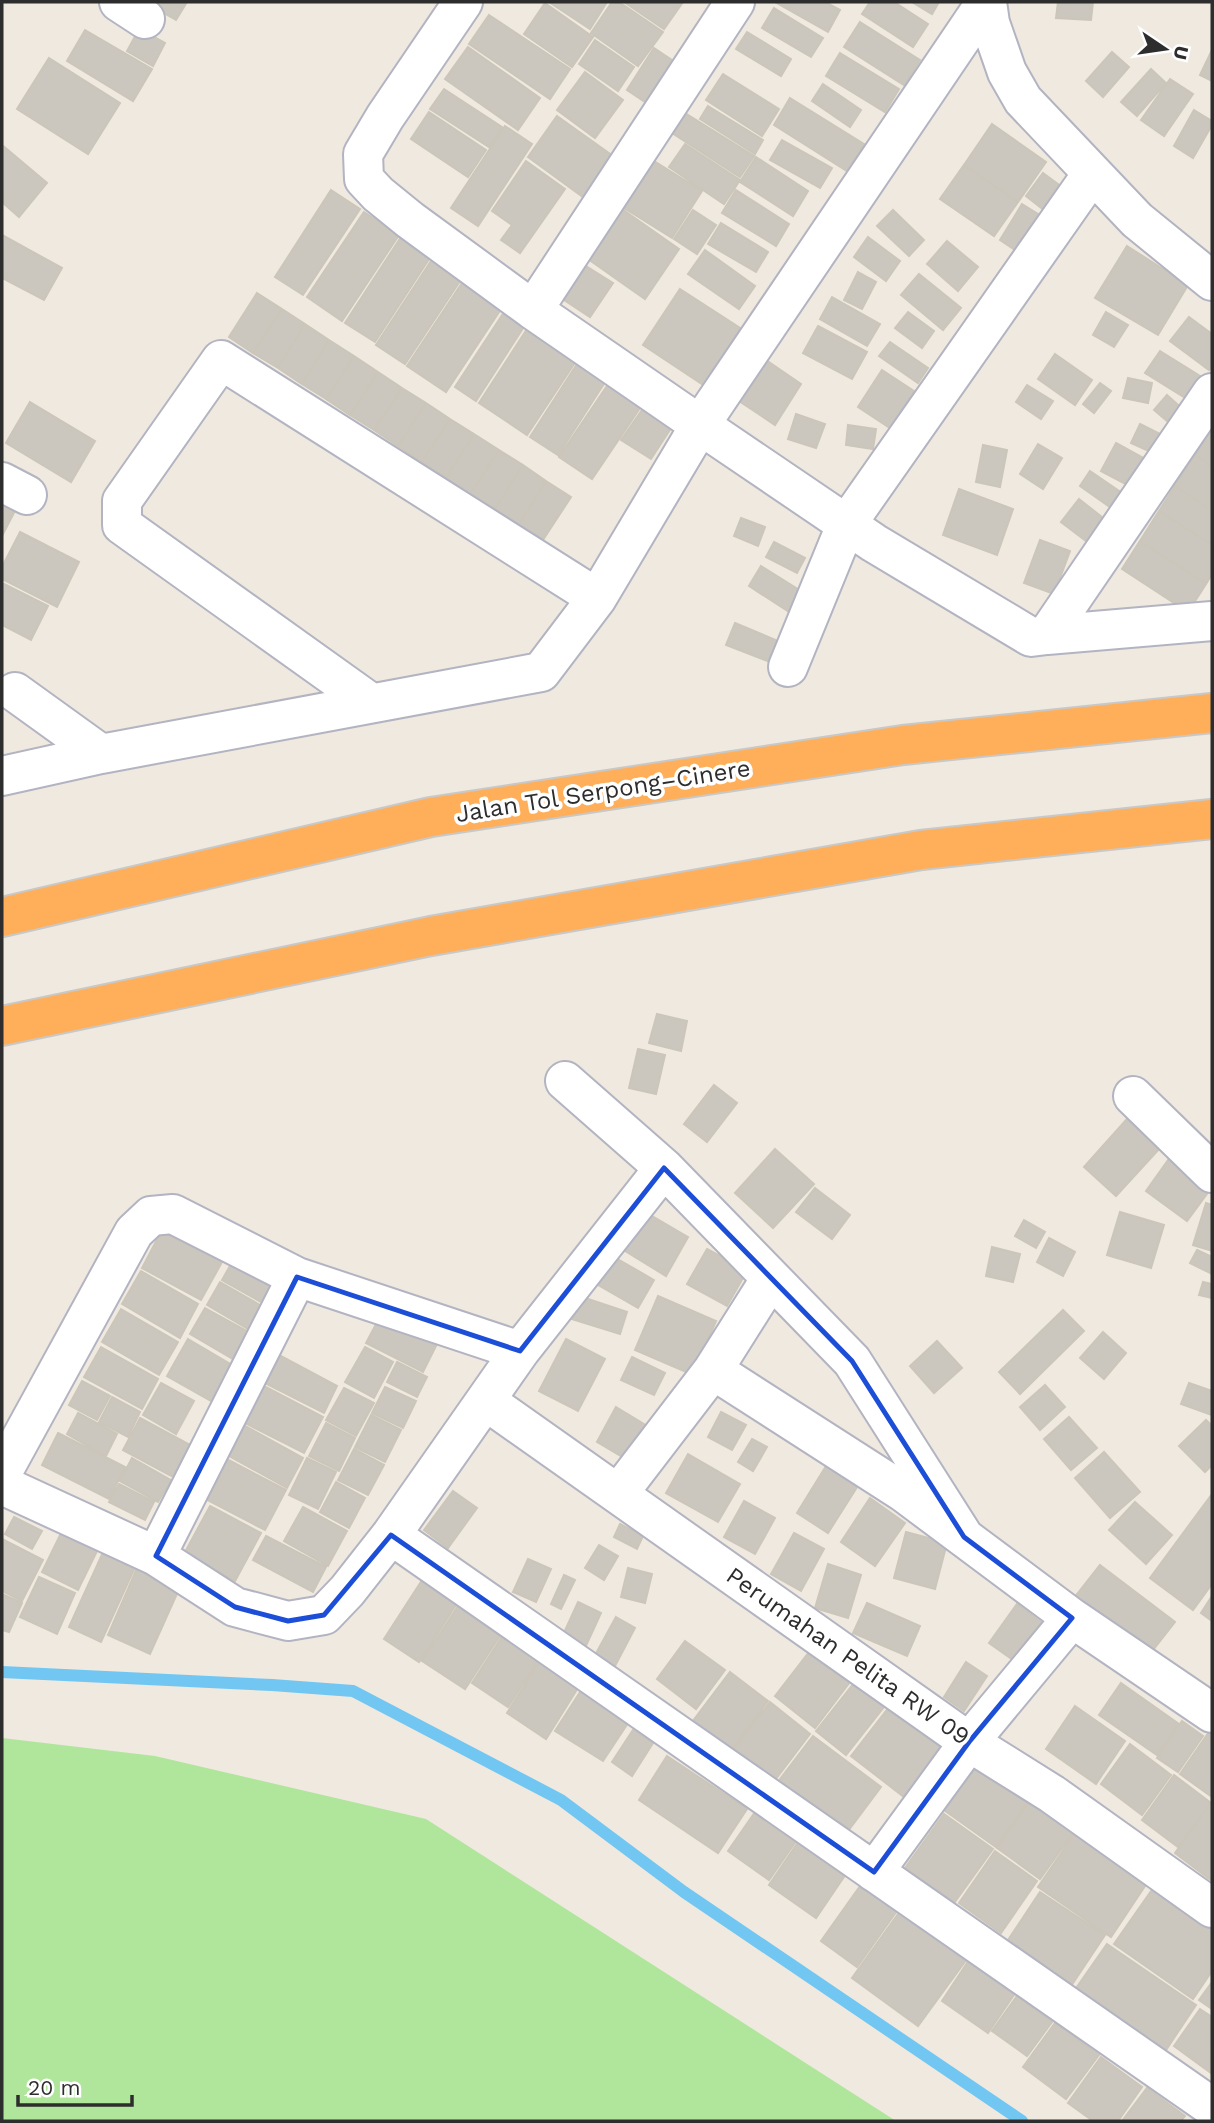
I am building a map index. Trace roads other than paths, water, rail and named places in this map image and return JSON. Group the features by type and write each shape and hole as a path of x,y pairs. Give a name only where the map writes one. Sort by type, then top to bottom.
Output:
{"highway":[{"name":"Jalan Tol Serpong–Cinere","path":"2,917 431,817 903,745 1212,713"},
{"path":"2,1026 431,936 920,850 1212,819"}],"street":[{"path":"463,2 363,154 364,179 378,194 533,310 700,425 846,524 1031,637 1212,621"},
{"path":"533,310 736,2"},
{"path":"987,2 990,23 1007,72 1023,100 1137,220 1212,281"},
{"path":"2,776 101,754 541,672 597,598 700,425 987,2"},
{"path":"788,667 846,524 1092,173"},
{"path":"371,703 122,525 122,501 221,360 597,598"},
{"path":"1047,635 1212,393"},
{"path":"15,692 101,754"},
{"path":"565,1081 664,1168 852,1361 964,1537"},
{"path":"1133,1096 1212,1173"},
{"path":"2,1485 156,1556 235,1607 288,1621 324,1615 347,1591 391,1535 520,1351 664,1168"},
{"path":"2,1473 134,1232 151,1216 173,1214 297,1277 520,1351"},
{"path":"156,1556 297,1277"},
{"path":"618,1494 713,1370 771,1278"},
{"path":"713,1370 903,1492 1072,1618 1212,1713"},
{"name":"Perumahan Pelita RW 09","path":"486,1401 969,1742 1052,1794 1212,1908"},
{"path":"391,1535 1212,2107"},
{"path":"874,1872 969,1742 1072,1618"}],"waterway":[{"path":"2,1672 353,1691 561,1800 684,1892 1022,2121"}]}
